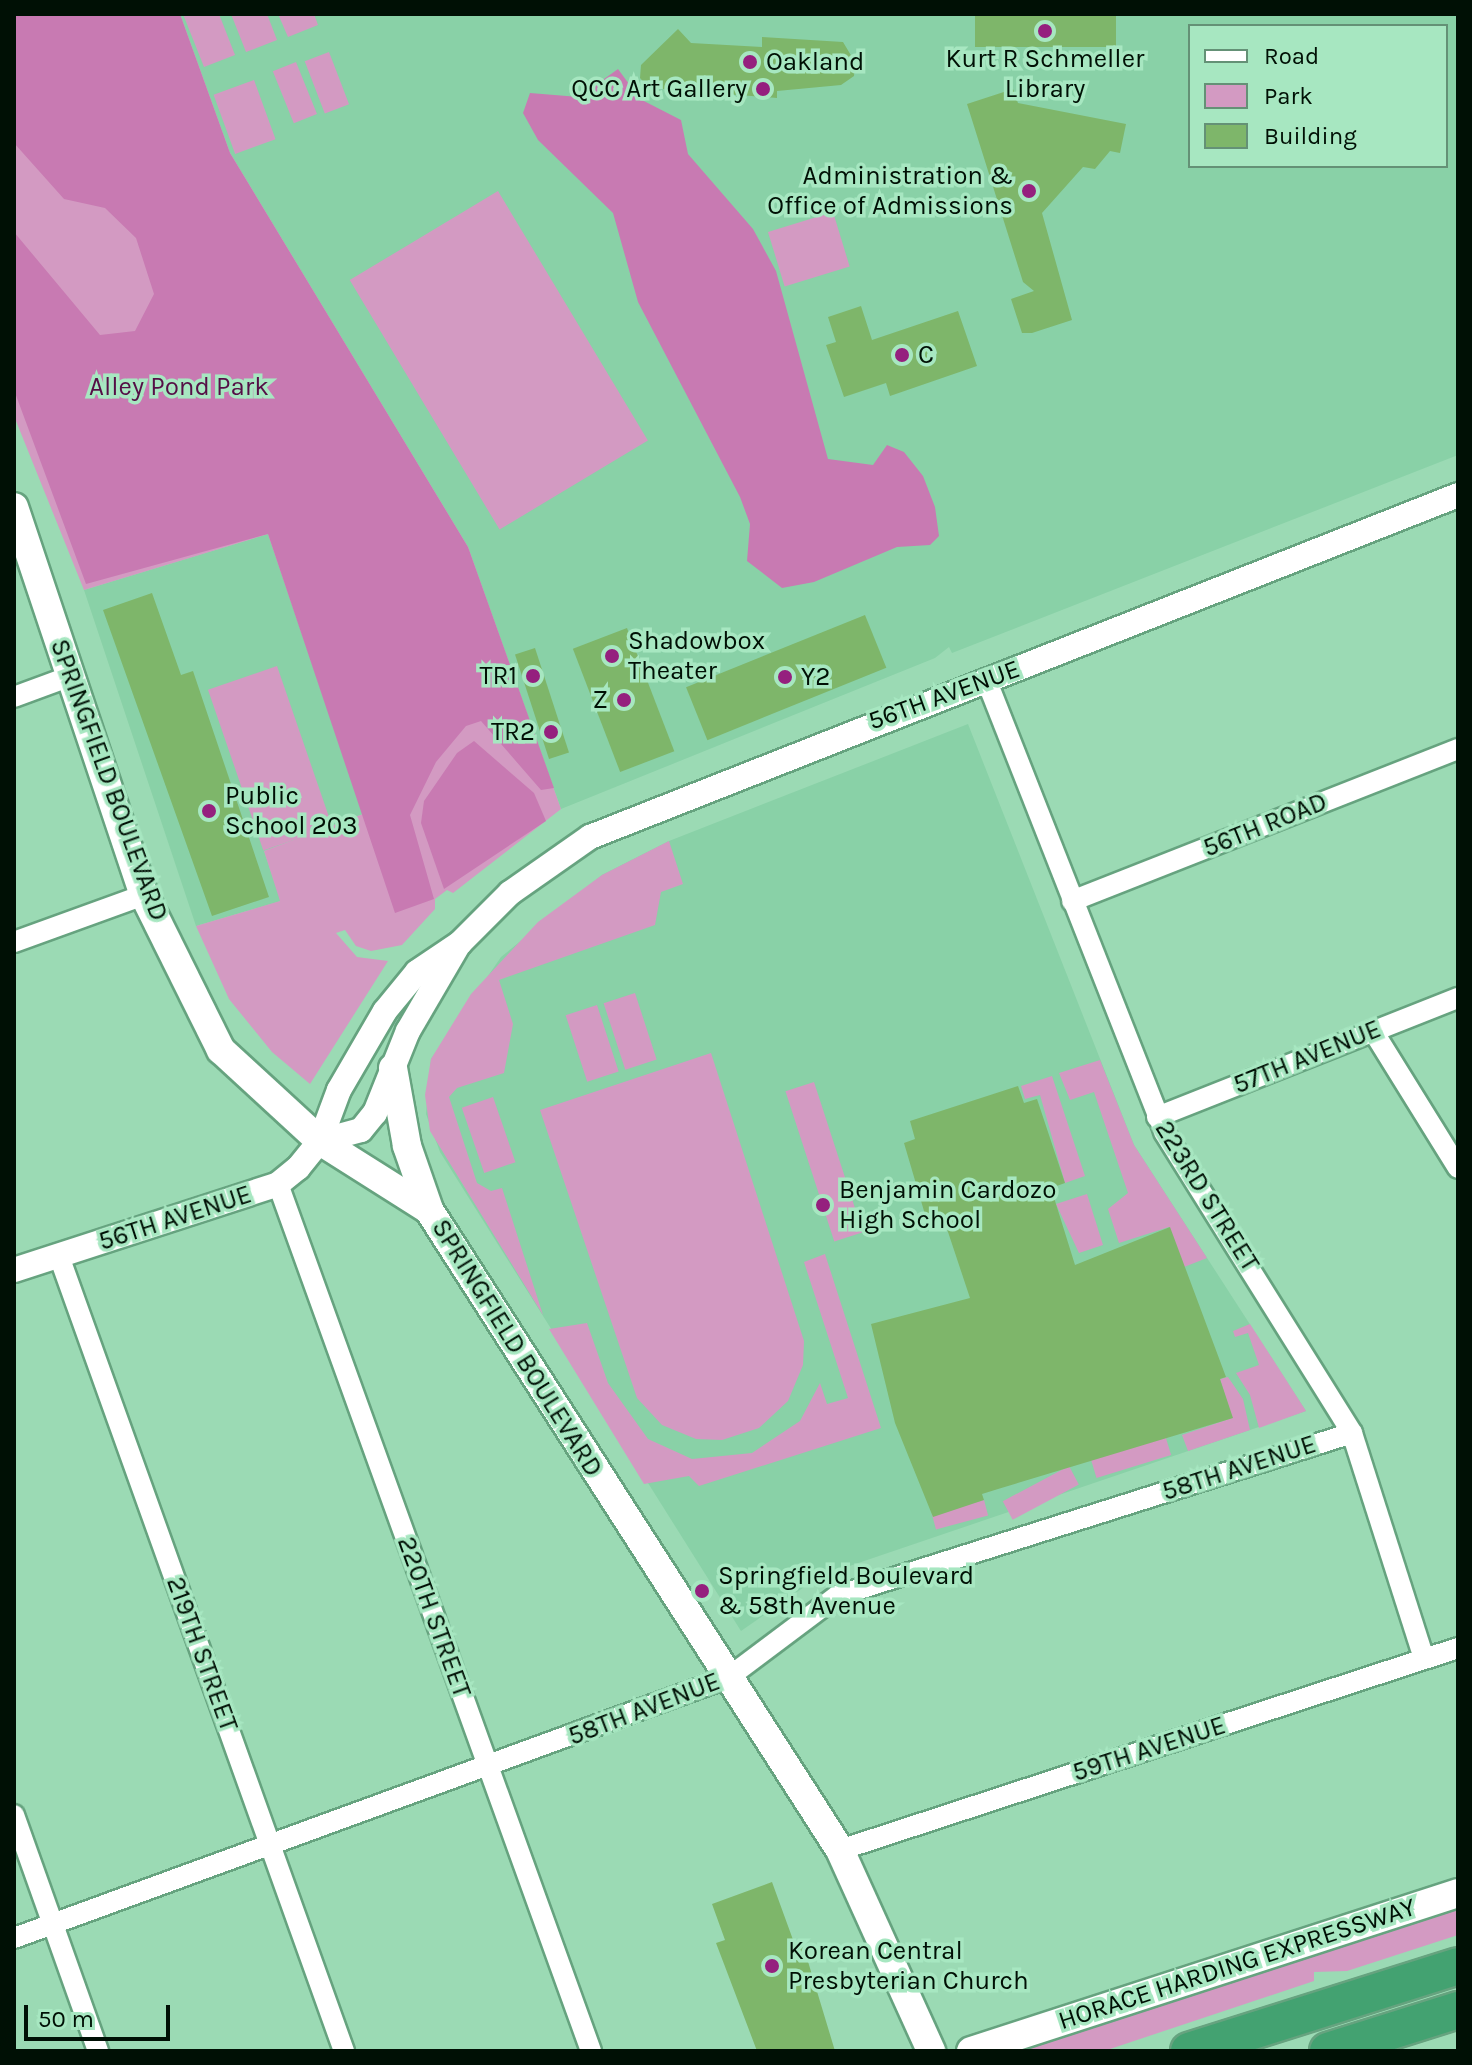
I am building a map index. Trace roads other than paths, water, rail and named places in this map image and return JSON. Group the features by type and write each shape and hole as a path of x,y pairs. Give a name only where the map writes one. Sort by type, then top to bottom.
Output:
{"highway":[{"path":"1189,2051 1458,1966"},
{"path":"1328,2051 1458,2010"}],"main road":[{"name":"SPRINGFIELD BOULEVARD","path":"14,507 144,895 221,1050 320,1141 429,1210 840,1850 931,2051"},
{"path":"393,1068 407,1146 429,1210"},
{"name":"HORACE HARDING EXPRESSWAY","path":"971,2051 1458,1893"}],"street":[{"name":"56TH AVENUE","path":"14,1270 278,1184 320,1141 339,1090 385,1011 417,972 460,943 510,893 618,822 1458,495"},
{"path":"14,697 71,676"},
{"name":"223RD STREET","path":"986,679 1157,1117 1352,1433 1424,1659"},
{"name":"56TH ROAD","path":"1072,901 1458,749"},
{"path":"14,942 144,895"},
{"name":"56TH AVENUE","path":"320,1141 361,1130 375,1113 393,1068 460,943"},
{"name":"57TH AVENUE","path":"1157,1117 1458,998"},
{"path":"1373,1031 1458,1168"},
{"name":"220TH STREET","path":"278,1184 591,2051"},
{"name":"219TH STREET","path":"59,1256 344,2051"},
{"name":"58TH AVENUE","path":"14,1938 729,1677 837,1596 1352,1433"},
{"name":"59TH AVENUE","path":"840,1850 1458,1648"},
{"path":"14,1815 98,2051"}],"place":[{"name":"Kurt R Schmeller Library","path":"1045,31"},
{"name":"Oakland","path":"750,62"},
{"name":"QCC Art Gallery","path":"763,89"},
{"name":"Administration & Office of Admissions","path":"1029,191"},
{"name":"C","path":"902,355"},
{"name":"Shadowbox Theater","path":"612,656"},
{"name":"TR1","path":"533,676"},
{"name":"Y2","path":"785,677"},
{"name":"Z","path":"624,700"},
{"name":"TR2","path":"551,732"},
{"name":"Public School 203","path":"209,811"},
{"name":"Benjamin Cardozo High School","path":"823,1205"},
{"name":"Springfield Boulevard & 58th Avenue","path":"702,1591"},
{"name":"Korean Central Presbyterian Church","path":"772,1966"}],"park label":[{"name":"Alley Pond Park","path":"179,387"}]}
